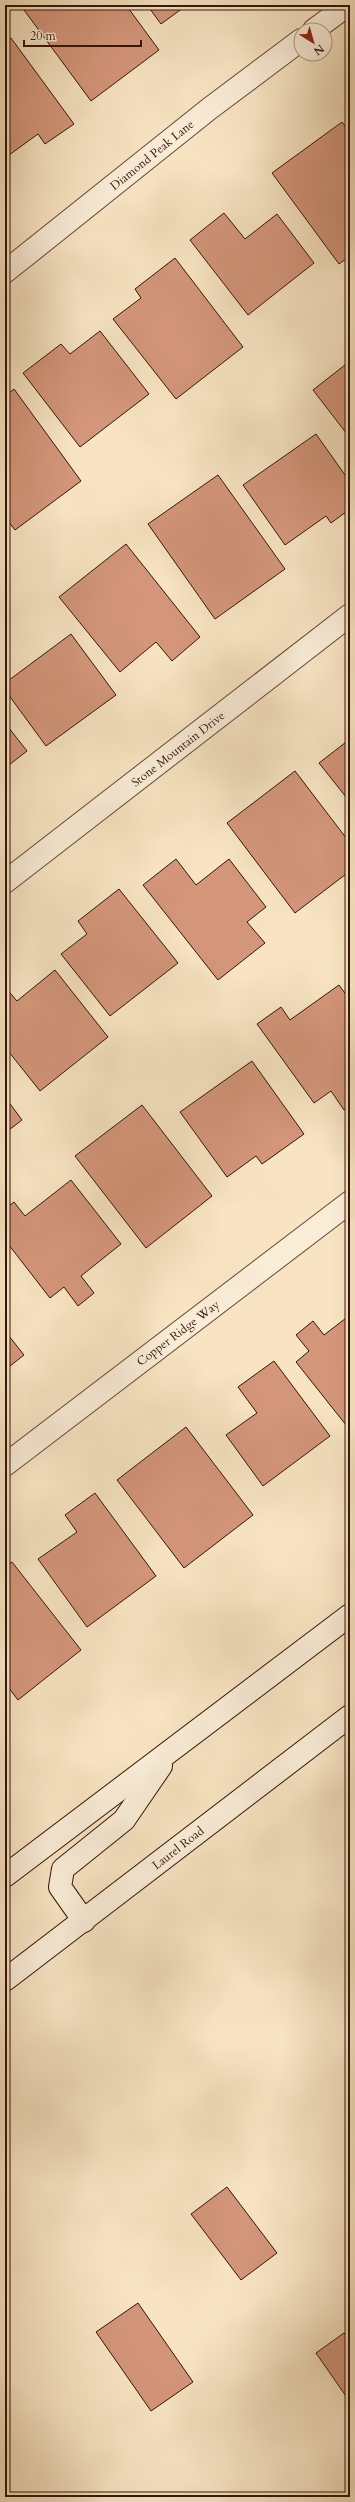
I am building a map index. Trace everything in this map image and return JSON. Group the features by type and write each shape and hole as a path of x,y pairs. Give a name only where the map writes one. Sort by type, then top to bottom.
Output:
{"street":[{"path":"325,22 348,5 350,8"},
{"name":"Diamond Peak Lane","path":"5,272 209,109 293,46"},
{"name":"Stone Mountain Drive","path":"5,882 350,614"},
{"name":"Copper Ridge Way","path":"5,1465 350,1202"},
{"path":"5,1876 350,1615"},
{"name":"Laurel Road","path":"5,1980 350,1716"},
{"path":"84,1921 60,1887 63,1869 124,1820 172,1750"}],"building":[{"path":"30,5 126,5 159,50 91,101 24,10"},
{"path":"147,5 187,5 161,24"},
{"path":"11,38 74,124 45,144 38,134 5,158 5,42"},
{"path":"342,122 350,133 350,256 339,264 272,173"},
{"path":"224,213 245,239 277,214 314,263 248,315 190,240"},
{"path":"175,258 243,347 176,399 113,319 141,298 135,289"},
{"path":"100,331 149,394 80,447 23,373 61,344 70,354"},
{"path":"350,361 350,438 313,390"},
{"path":"14,389 81,481 15,530 5,517 5,396"},
{"path":"316,434 350,482 350,509 331,523 326,516 285,545 243,485"},
{"path":"218,475 285,569 215,619 148,524"},
{"path":"126,544 200,637 172,661 156,642 120,672 59,597"},
{"path":"71,634 116,695 46,746 5,690 5,683"},
{"path":"5,723 27,751 5,768"},
{"path":"350,739 350,802 319,763"},
{"path":"295,771 350,843 350,871 295,913 227,823"},
{"path":"176,859 196,885 229,859 266,907 247,922 265,943 218,980 143,885"},
{"path":"119,889 178,963 110,1016 61,954 87,934 78,921"},
{"path":"55,970 108,1037 40,1091 5,1047 5,987 17,1001"},
{"path":"339,985 350,1000 350,1077 346,1080 350,1085 350,1106 344,1110 331,1091 314,1103 257,1024 281,1007 290,1020"},
{"path":"252,1061 304,1134 262,1164 256,1156 227,1177 180,1112"},
{"path":"5,1097 22,1120 5,1133"},
{"path":"142,1105 212,1196 146,1248 75,1156"},
{"path":"71,1180 121,1244 81,1276 94,1293 78,1306 64,1287 50,1298 5,1240 5,1209 14,1202 25,1216"},
{"path":"350,1315 350,1422 346,1425 296,1362 309,1351 296,1335 313,1321 324,1335"},
{"path":"5,1331 24,1355 5,1370"},
{"path":"274,1361 330,1436 263,1486 226,1435 257,1413 238,1387"},
{"path":"186,1427 253,1515 184,1568 117,1480"},
{"path":"95,1493 156,1576 87,1627 38,1559 77,1532 65,1515"},
{"path":"12,1562 81,1650 18,1700 5,1683 5,1567"},
{"path":"227,2187 277,2253 241,2280 191,2214"},
{"path":"138,2303 193,2382 151,2411 96,2332"},
{"path":"344,2333 350,2342 350,2398 348,2399 316,2353"}]}
